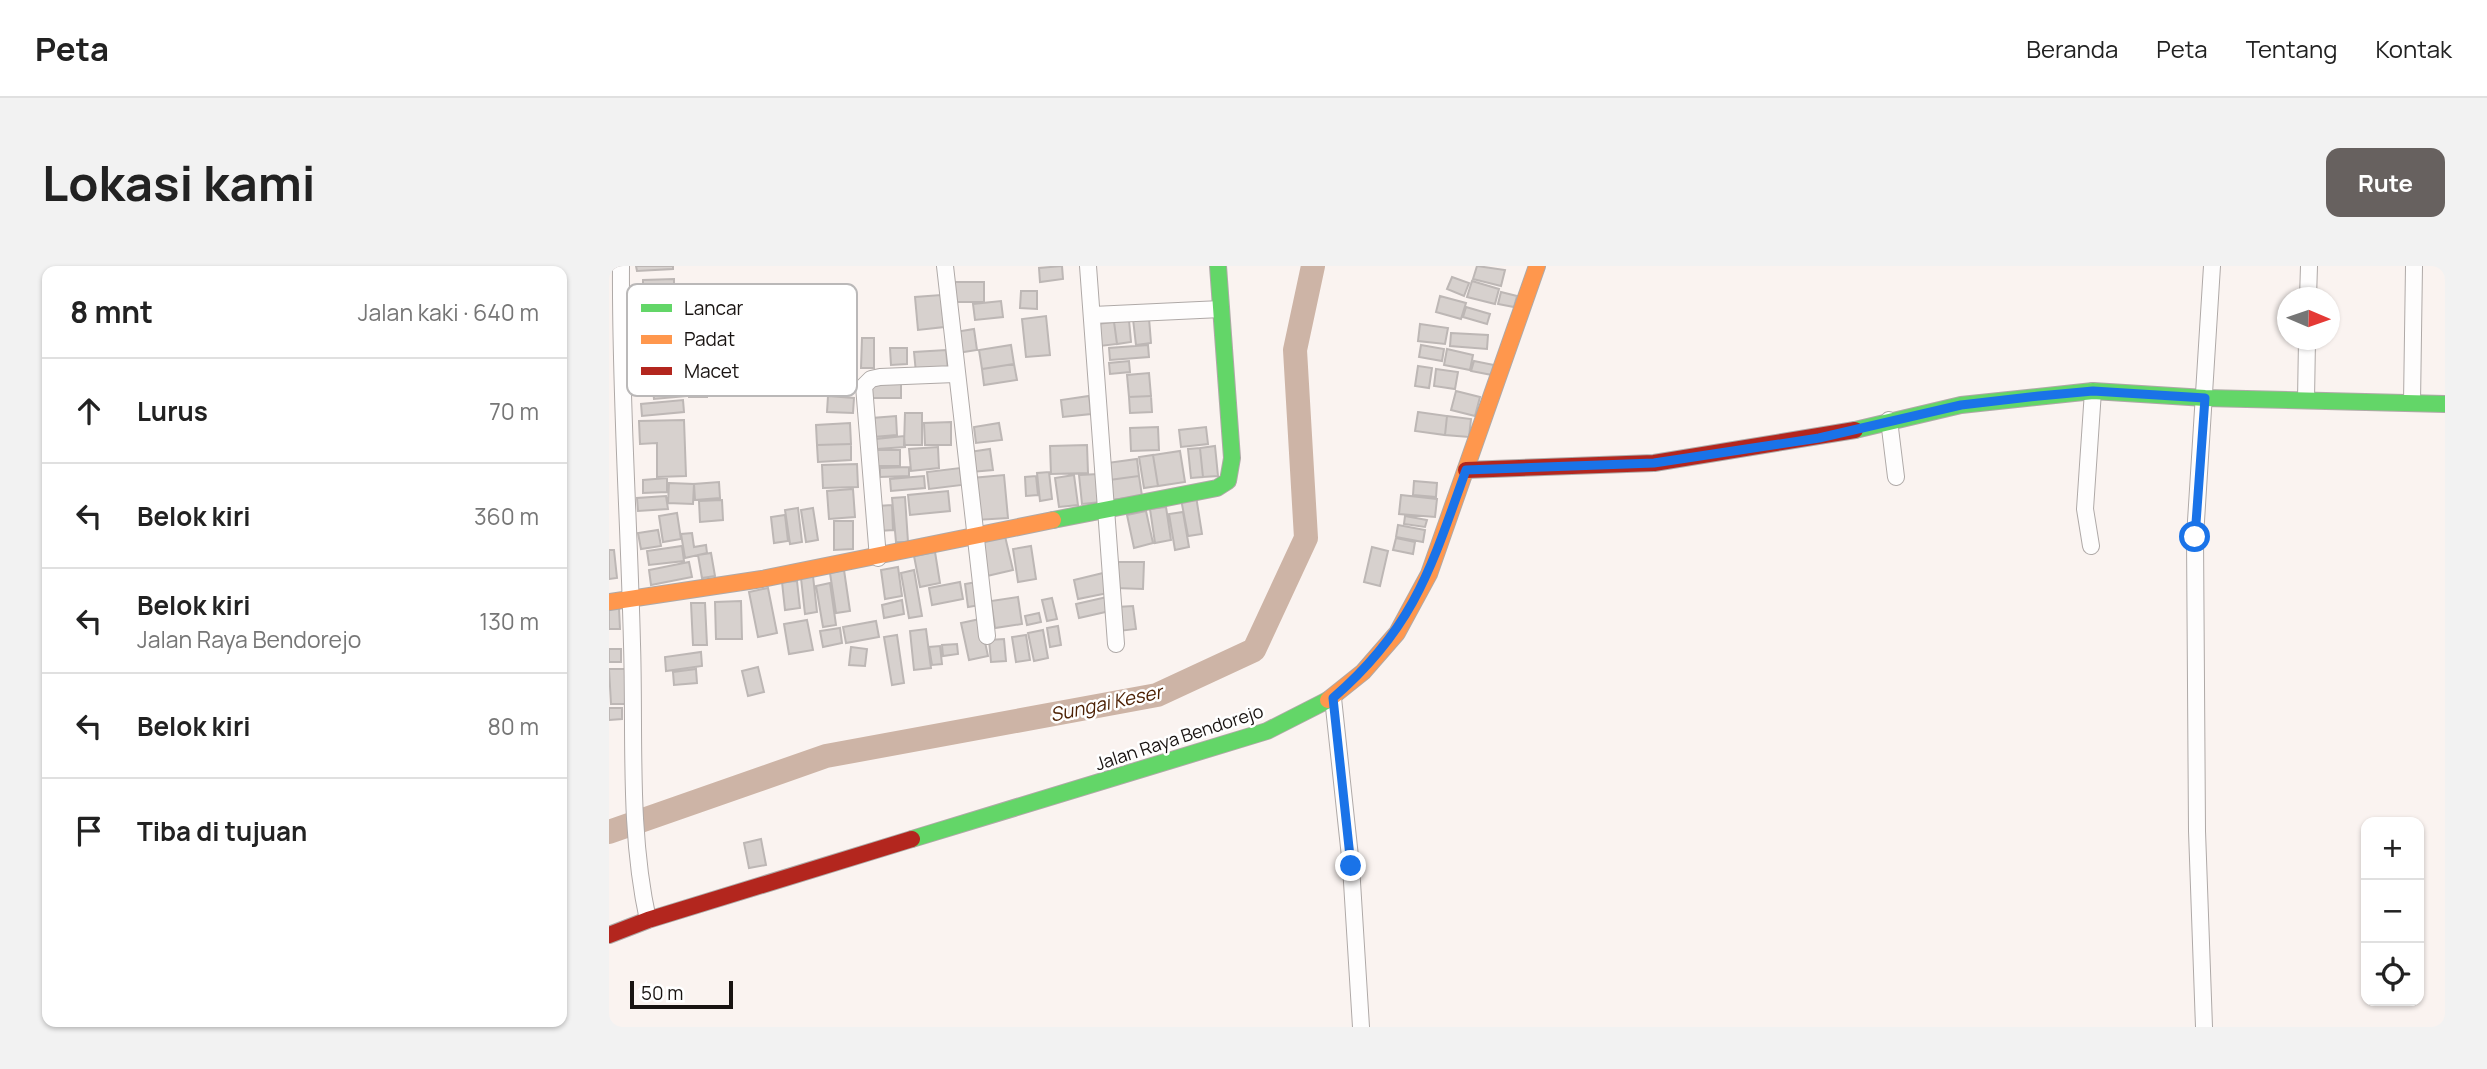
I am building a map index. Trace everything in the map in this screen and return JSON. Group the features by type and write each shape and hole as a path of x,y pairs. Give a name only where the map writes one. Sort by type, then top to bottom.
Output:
{"street":[{"path":"621,266 631,599 633,794 638,873 648,920"},
{"path":"945,266 955,374 978,538 987,636"},
{"path":"1088,266 1117,644"},
{"path":"609,602 878,558 978,538 1108,507 1217,488 1228,481 1231,458 1219,266"},
{"name":"Jalan Raya Bendorejo","path":"609,935 648,920 1267,731 1333,698 1363,672 1397,633 1429,574 1537,266"},
{"path":"2204,1027 2197,831 2195,537 2212,266"},
{"path":"2308,287 2309,266"},
{"path":"2412,404 2414,266"},
{"path":"1093,315 1221,309"},
{"path":"2306,400 2307,350"},
{"path":"878,558 865,386 871,379 880,377 955,374"},
{"path":"1466,470 1654,463 1781,444 1961,405 2093,391 2205,398 2445,404"},
{"path":"2091,546 2085,509 2093,391"},
{"path":"1889,420 1896,477"},
{"path":"1333,698 1351,866 1361,1027"}],"building":[{"path":"636,266 673,266 673,269 637,271"},
{"path":"1062,266 1063,279 1040,282 1039,268"},
{"path":"1477,266 1505,270 1501,286 1473,279"},
{"path":"1452,277 1469,283 1464,296 1447,289"},
{"path":"674,279 674,284 643,284 643,280"},
{"path":"1472,281 1499,289 1495,304 1467,297"},
{"path":"952,282 984,282 984,302 952,302"},
{"path":"1021,291 1037,291 1037,309 1020,308"},
{"path":"1501,292 1517,296 1514,307 1498,304"},
{"path":"941,295 944,327 918,330 915,297"},
{"path":"1440,296 1466,303 1461,319 1436,312"},
{"path":"1001,301 1003,317 975,320 973,304"},
{"path":"1466,307 1490,314 1487,324 1463,317"},
{"path":"1046,316 1050,355 1026,357 1022,319"},
{"path":"1149,318 1151,343 1136,345 1133,319"},
{"path":"1129,320 1131,342 1117,344 1114,322"},
{"path":"1114,322 1117,344 1100,346 1097,324"},
{"path":"1420,324 1448,328 1445,344 1418,341"},
{"path":"974,329 977,350 957,353 955,332"},
{"path":"1451,333 1488,335 1487,349 1450,346"},
{"path":"862,338 874,338 874,368 861,368"},
{"path":"1011,345 1014,364 982,369 979,350"},
{"path":"1148,345 1149,357 1110,360 1109,348"},
{"path":"1421,345 1444,349 1442,361 1419,357"},
{"path":"890,348 907,348 907,364 891,365"},
{"path":"1447,349 1473,355 1470,370 1444,365"},
{"path":"946,350 948,371 916,373 914,352"},
{"path":"1129,361 1130,372 1110,374 1109,363"},
{"path":"1474,361 1494,365 1492,375 1471,371"},
{"path":"1014,364 1017,380 984,385 982,369"},
{"path":"1418,366 1432,368 1429,388 1415,386"},
{"path":"1436,369 1458,372 1455,389 1434,386"},
{"path":"1149,373 1151,396 1129,397 1127,375"},
{"path":"872,383 901,383 901,398 872,398"},
{"path":"1456,391 1480,397 1475,416 1451,410"},
{"path":"654,396 686,396 654,399"},
{"path":"828,396 854,398 853,413 827,412"},
{"path":"1089,396 1091,414 1063,417 1061,400"},
{"path":"1151,396 1152,412 1130,413 1129,397"},
{"path":"683,400 684,412 642,416 641,404"},
{"path":"1418,412 1447,416 1445,435 1415,431"},
{"path":"905,413 922,413 922,445 904,445"},
{"path":"896,416 897,435 873,437 872,418"},
{"path":"1447,416 1471,419 1469,437 1445,435"},
{"path":"684,420 686,476 657,477 657,443 640,444 639,421"},
{"path":"951,422 951,445 925,445 924,423"},
{"path":"850,423 851,444 817,445 816,425"},
{"path":"999,423 1002,440 976,443 974,427"},
{"path":"1158,427 1159,450 1131,451 1130,428"},
{"path":"1206,427 1208,444 1181,447 1179,430"},
{"path":"904,436 905,447 877,449 876,439"},
{"path":"851,444 851,460 818,462 817,445"},
{"path":"1087,445 1088,473 1051,474 1050,446"},
{"path":"1215,446 1218,476 1203,477 1200,448"},
{"path":"938,447 939,468 911,471 909,449"},
{"path":"1200,448 1203,477 1191,478 1188,449"},
{"path":"990,449 993,470 971,472 969,452"},
{"path":"872,450 900,450 900,466 872,466"},
{"path":"1180,451 1185,482 1158,486 1153,455"},
{"path":"1153,455 1158,486 1144,488 1139,457"},
{"path":"1137,459 1139,476 1109,480 1107,463"},
{"path":"857,464 858,487 823,488 822,465"},
{"path":"909,467 909,476 880,477 880,468"},
{"path":"960,468 962,485 929,489 927,472"},
{"path":"1049,472 1052,499 1040,501 1037,473"},
{"path":"1099,474 1101,502 1082,504 1079,475"},
{"path":"1004,475 1008,518 976,520 972,478"},
{"path":"1074,475 1078,505 1059,507 1055,478"},
{"path":"924,476 925,488 891,491 890,479"},
{"path":"1036,476 1038,495 1026,496 1025,477"},
{"path":"1139,476 1142,496 1112,500 1109,480"},
{"path":"667,478 667,492 643,493 643,480"},
{"path":"1414,481 1437,483 1436,497 1413,495"},
{"path":"719,482 720,498 695,500 694,484"},
{"path":"669,483 694,484 693,504 668,503"},
{"path":"853,489 855,517 829,519 827,491"},
{"path":"948,491 950,511 910,515 908,495"},
{"path":"1401,495 1437,499 1435,517 1399,514"},
{"path":"666,496 668,509 638,511 637,498"},
{"path":"1196,496 1202,534 1188,536 1181,499"},
{"path":"905,497 908,542 896,542 892,498"},
{"path":"722,500 723,520 700,522 699,501"},
{"path":"892,505 893,530 879,531 877,506"},
{"path":"1166,507 1171,540 1155,543 1150,509"},
{"path":"798,508 802,542 790,544 785,510"},
{"path":"813,508 818,540 806,542 801,510"},
{"path":"1146,511 1153,543 1134,548 1127,515"},
{"path":"1183,512 1189,547 1175,550 1169,514"},
{"path":"677,513 681,539 663,542 659,516"},
{"path":"785,515 788,541 774,543 771,517"},
{"path":"1405,516 1427,520 1425,527 1404,524"},
{"path":"834,521 853,521 853,549 834,550"},
{"path":"1398,525 1425,530 1423,542 1396,537"},
{"path":"658,530 661,546 641,549 638,533"},
{"path":"1004,532 1013,570 987,576 978,538"},
{"path":"692,533 694,547 706,545 707,553 685,558 681,534"},
{"path":"1396,538 1415,542 1413,554 1393,550"},
{"path":"682,546 684,561 649,565 647,551"},
{"path":"1031,546 1036,579 1018,582 1013,549"},
{"path":"1372,547 1388,551 1380,586 1364,582"},
{"path":"609,550 614,550 617,578 609,579"},
{"path":"935,552 940,583 920,587 914,556"},
{"path":"711,553 715,576 702,578 698,555"},
{"path":"689,562 692,577 651,585 649,570"},
{"path":"1115,562 1144,562 1143,589 1115,588"},
{"path":"898,567 902,596 885,599 881,570"},
{"path":"844,570 850,611 836,613 830,573"},
{"path":"914,570 922,616 909,618 901,573"},
{"path":"1103,573 1108,593 1078,599 1074,580"},
{"path":"813,576 817,612 805,614 801,578"},
{"path":"797,581 800,608 785,610 782,582"},
{"path":"960,582 963,599 932,605 929,588"},
{"path":"977,582 980,605 968,607 965,584"},
{"path":"830,583 836,625 823,627 816,586"},
{"path":"768,588 777,633 758,637 749,592"},
{"path":"1018,597 1022,624 995,628 991,601"},
{"path":"1107,597 1110,611 1079,618 1076,604"},
{"path":"1052,598 1057,619 1047,621 1042,600"},
{"path":"902,600 904,614 884,618 882,605"},
{"path":"741,601 742,639 716,639 715,602"},
{"path":"691,603 705,603 707,645 693,645"},
{"path":"1133,606 1136,629 1119,631 1117,607"},
{"path":"609,608 619,608 620,629 609,629"},
{"path":"1039,613 1041,622 1027,625 1025,616"},
{"path":"980,619 988,656 969,660 961,623"},
{"path":"807,620 813,650 789,654 784,624"},
{"path":"876,621 879,637 846,643 843,627"},
{"path":"1058,626 1061,645 1050,647 1047,628"},
{"path":"840,628 842,643 823,647 820,631"},
{"path":"926,629 931,668 914,670 910,631"},
{"path":"1043,630 1048,658 1034,661 1028,633"},
{"path":"897,635 904,683 892,685 884,637"},
{"path":"1026,635 1030,660 1016,662 1012,637"},
{"path":"1004,639 1006,661 991,662 989,640"},
{"path":"957,644 958,654 943,656 942,645"},
{"path":"940,646 942,664 932,665 929,647"},
{"path":"851,647 867,649 865,666 849,665"},
{"path":"609,649 621,649 621,662 609,662"},
{"path":"701,652 702,666 666,671 665,657"},
{"path":"758,667 764,692 748,696 742,671"},
{"path":"609,669 626,669 627,704 611,704"},
{"path":"696,669 697,683 674,685 673,672"},
{"path":"609,708 622,708 622,719 609,720"},
{"path":"761,839 766,865 749,868 744,843"}],"waterway":[{"name":"Sungai Keser","path":"609,832 826,756 1157,695 1254,650 1306,538 1295,350 1313,266"}],"traffic: fast":[{"path":"1053,520 1217,488 1228,481 1232,458 1218,266"},
{"path":"1855,430 1961,405 2093,391 2205,398 2445,404"},
{"path":"912,839 1267,731 1328,700"}],"traffic: slow":[{"path":"1328,700 1363,672 1397,633 1429,574 1537,266"},
{"path":"609,602 762,579 1053,520"}],"traffic: jam":[{"path":"1466,470 1654,463 1855,430"},
{"path":"609,935 648,920 912,839"}],"route":[{"path":"1351,866 1333,698 1363,672 1397,633 1429,574 1466,470 1654,463 1819,438 1961,405 2039,396 2093,391 2205,398 2195,537"}]}
